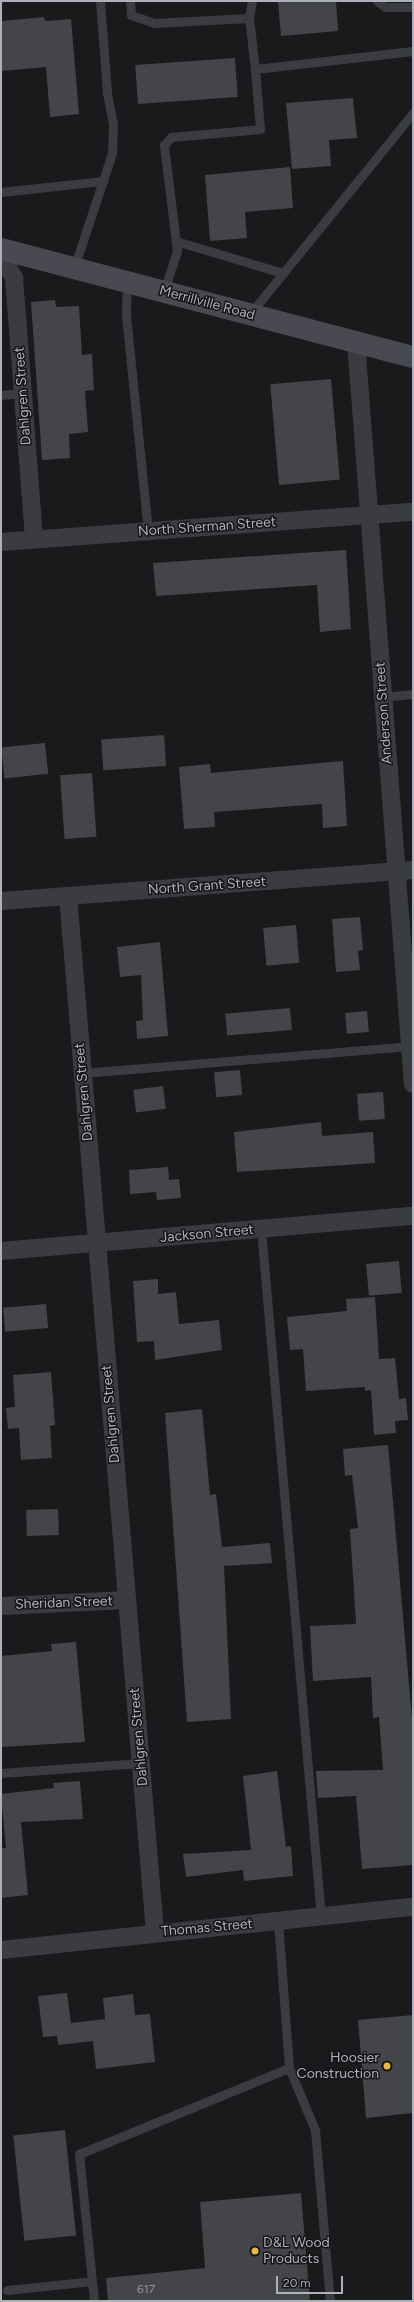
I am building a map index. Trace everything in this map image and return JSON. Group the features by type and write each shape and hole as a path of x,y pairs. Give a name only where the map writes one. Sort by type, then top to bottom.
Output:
{"street":[{"name":"Merrillville Road","path":"1,249 413,357"},
{"name":"Dahlgren Street","path":"1,256 14,278 34,539"},
{"name":"Anderson Street","path":"356,342 383,697 404,871 413,1084"},
{"name":"North Sherman Street","path":"1,542 413,512"},
{"name":"North Grant Street","path":"1,901 404,871"},
{"name":"Dahlgren Street","path":"68,896 155,1932"},
{"name":"Jackson Street","path":"1,1251 413,1216"},
{"name":"Sheridan Street","path":"1,1606 127,1600"},
{"name":"Thomas Street","path":"1,1950 155,1932 413,1907"}],"lane":[{"path":"74,268 112,153 113,124 107,92 100,1"},
{"path":"130,1 131,15 154,23 249,18"},
{"path":"164,291 177,251 164,145 171,137 260,129 249,18 252,1"},
{"path":"377,1 385,7 413,7"},
{"path":"255,69 413,51"},
{"path":"250,314 413,113"},
{"path":"1,192 103,181"},
{"path":"176,241 283,273"},
{"path":"127,282 126,315 148,531"},
{"path":"1,395 23,393"},
{"path":"383,697 413,694"},
{"path":"83,1073 411,1046"},
{"path":"261,1229 321,1917"},
{"path":"1,1773 141,1763"},
{"path":"278,1921 290,2068 315,2130 330,2301"},
{"path":"94,2301 79,2154 290,2068"},
{"path":"7,2290 92,2281"}],"building":[{"path":"278,1 336,1 338,31 281,36"},
{"path":"44,17 45,21 71,19 79,114 50,117 46,67 2,71 1,21"},
{"path":"235,58 238,97 138,104 135,65"},
{"path":"353,98 357,138 329,140 331,166 292,169 286,103"},
{"path":"290,167 293,208 245,212 247,238 210,241 205,175"},
{"path":"55,300 56,307 79,306 82,355 92,354 94,390 85,391 88,432 69,434 70,458 42,460 31,302"},
{"path":"331,379 340,480 279,485 270,384"},
{"path":"346,550 351,629 320,632 317,585 156,596 153,563"},
{"path":"164,735 166,766 103,770 101,739"},
{"path":"45,743 48,774 4,778 1,748"},
{"path":"343,761 347,826 323,828 322,804 214,812 215,827 184,829 179,767 210,764 211,773"},
{"path":"92,773 96,837 65,839 60,775"},
{"path":"360,917 363,950 358,951 360,970 336,972 332,919"},
{"path":"296,925 299,963 266,966 263,928"},
{"path":"160,942 168,1036 137,1039 136,1021 143,1020 141,975 120,977 117,947"},
{"path":"290,1008 292,1030 227,1036 225,1014"},
{"path":"367,1011 369,1032 347,1034 345,1013"},
{"path":"240,1070 242,1095 216,1097 214,1072"},
{"path":"163,1086 166,1109 136,1112 133,1090"},
{"path":"383,1092 385,1119 359,1121 357,1094"},
{"path":"321,1122 322,1136 373,1132 375,1163 237,1172 234,1132"},
{"path":"168,1167 169,1180 179,1179 181,1198 157,1200 156,1192 130,1194 129,1170"},
{"path":"399,1261 402,1293 369,1296 366,1264"},
{"path":"158,1279 158,1294 176,1292 179,1324 219,1320 222,1350 155,1360 154,1341 137,1342 133,1281"},
{"path":"375,1297 379,1359 395,1358 399,1399 406,1398 408,1420 395,1421 396,1433 374,1435 371,1390 365,1391 365,1387 306,1391 303,1349 290,1350 287,1317 347,1311 346,1299"},
{"path":"46,1304 48,1328 5,1332 3,1308"},
{"path":"51,1372 55,1425 50,1426 52,1458 21,1460 19,1428 8,1429 6,1408 15,1407 13,1375"},
{"path":"202,1409 210,1495 216,1494 222,1547 270,1543 272,1563 224,1566 231,1719 187,1722 165,1413"},
{"path":"388,1445 413,1730 413,1865 362,1869 356,1796 318,1798 316,1771 383,1770 379,1717 373,1718 371,1677 313,1681 310,1626 356,1624 350,1529 358,1528 352,1475 345,1476 343,1449"},
{"path":"58,1509 59,1535 27,1536 26,1510"},
{"path":"76,1642 85,1742 1,1747 1,1656 52,1651 51,1644"},
{"path":"277,1771 286,1847 291,1846 293,1876 244,1881 243,1870 186,1877 183,1854 251,1850 243,1776"},
{"path":"80,1781 83,1819 21,1822 28,1895 1,1898 1,1848 6,1848 1,1794 54,1788 53,1783"},
{"path":"67,1993 71,2023 105,2019 103,1998 133,1994 135,2015 150,2014 155,2062 96,2069 93,2041 58,2045 57,2036 43,2037 38,1996"},
{"name":"Hoosier Construction","path":"413,2015 413,2113 366,2118 358,2020"},
{"path":"65,2130 76,2235 24,2241 13,2135"},
{"name":"D&L Wood Products","path":"301,2193 310,2301 108,2301 106,2278 205,2268 200,2202"}],"place":[{"name":"Hoosier Construction","path":"387,2066"},
{"name":"D&L Wood Products","path":"255,2251"}]}
